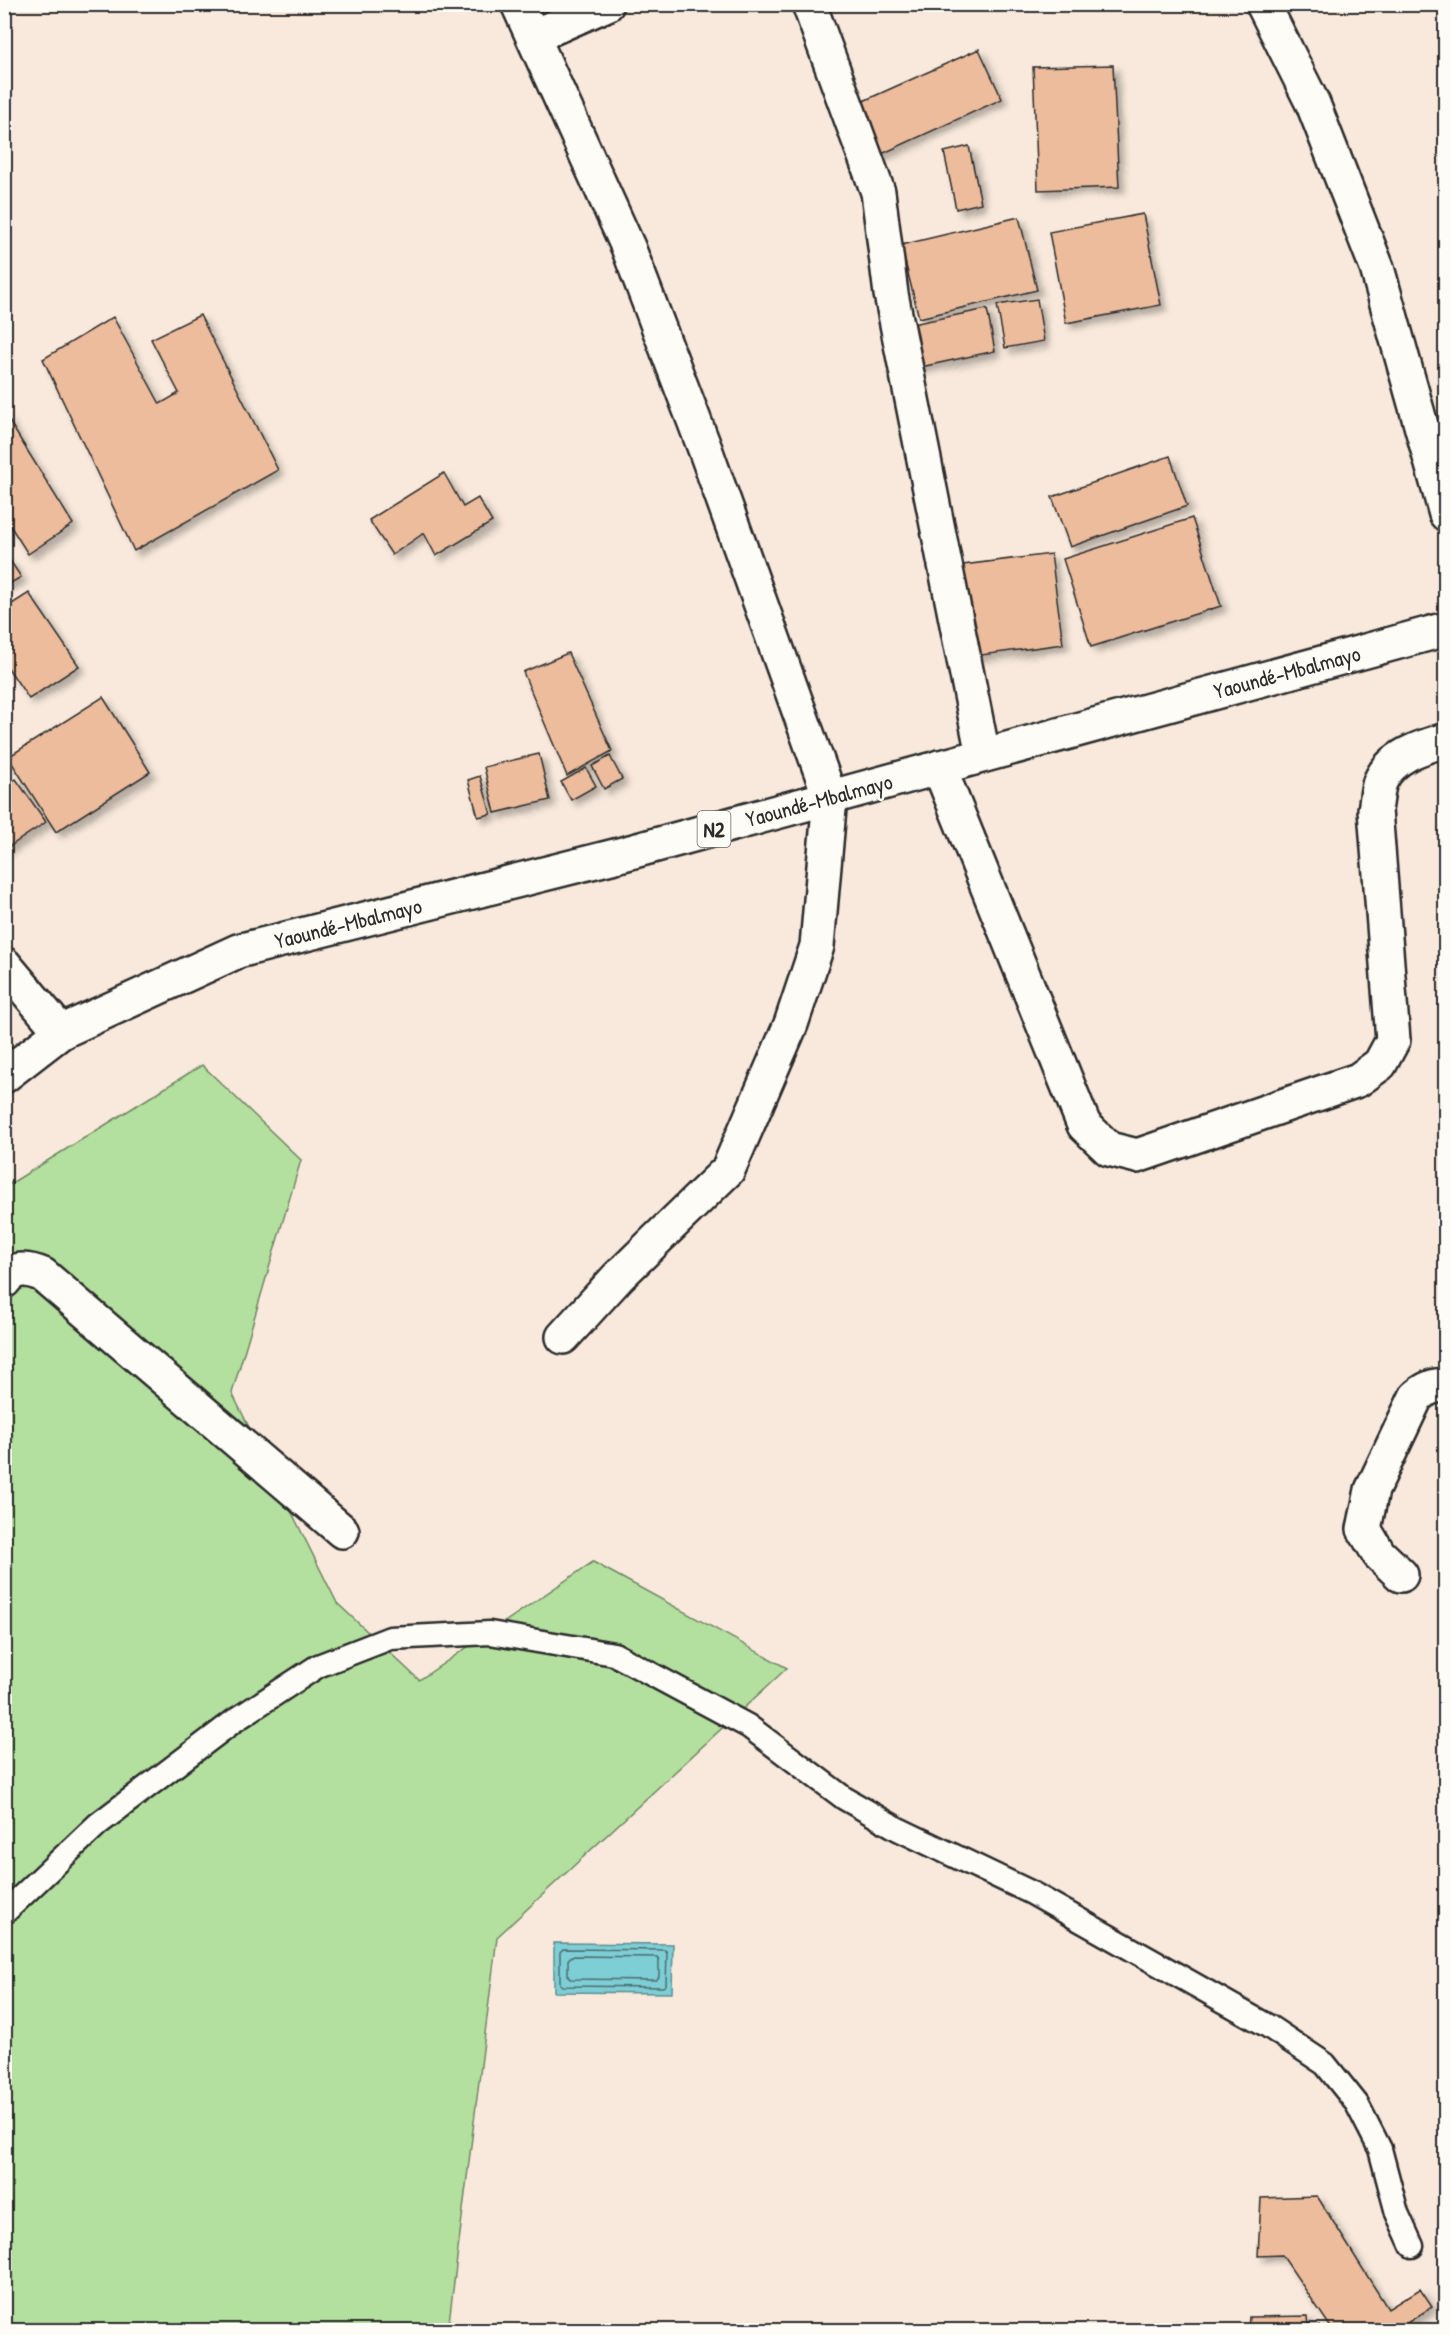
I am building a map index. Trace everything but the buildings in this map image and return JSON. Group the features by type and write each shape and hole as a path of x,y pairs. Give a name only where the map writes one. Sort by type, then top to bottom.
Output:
{"main road":[{"path":"518,4 628,247 705,449 830,796 817,946 791,1024 728,1170 618,1277 563,1337"},
{"path":"534,36 607,4"},
{"path":"809,4 878,192 891,294 983,755"},
{"path":"1263,4 1313,104 1377,268 1446,514"},
{"name":"Yaoundé-Mbalmayo","path":"4,1076 61,1032 238,951 622,854 1446,629"},
{"path":"939,767 1084,1125 1109,1149 1137,1156 1358,1080 1380,1064 1394,1040 1375,810 1379,784 1389,765 1421,747 1446,740"},
{"path":"4,964 61,1032"},
{"path":"4,1281 8,1275 18,1270 30,1269 43,1275 342,1531"},
{"path":"1401,1575 1379,1554 1364,1529 1372,1490 1416,1397 1425,1389 1446,1386"}],"lane":[{"path":"4,1913 98,1824 234,1721 318,1666 390,1638 490,1632 614,1654 748,1726 844,1798 898,1830 1030,1892 1268,2026 1325,2064 1358,2104 1380,2149 1397,2213 1412,2246"}],"green space":[{"path":"202,1065 301,1160 232,1393 337,1603 419,1680 593,1562 787,1668 497,1937 448,2330 5,2330 5,1187"}],"water":[{"path":"554,1943 673,1944 672,1993 554,1992"}]}
